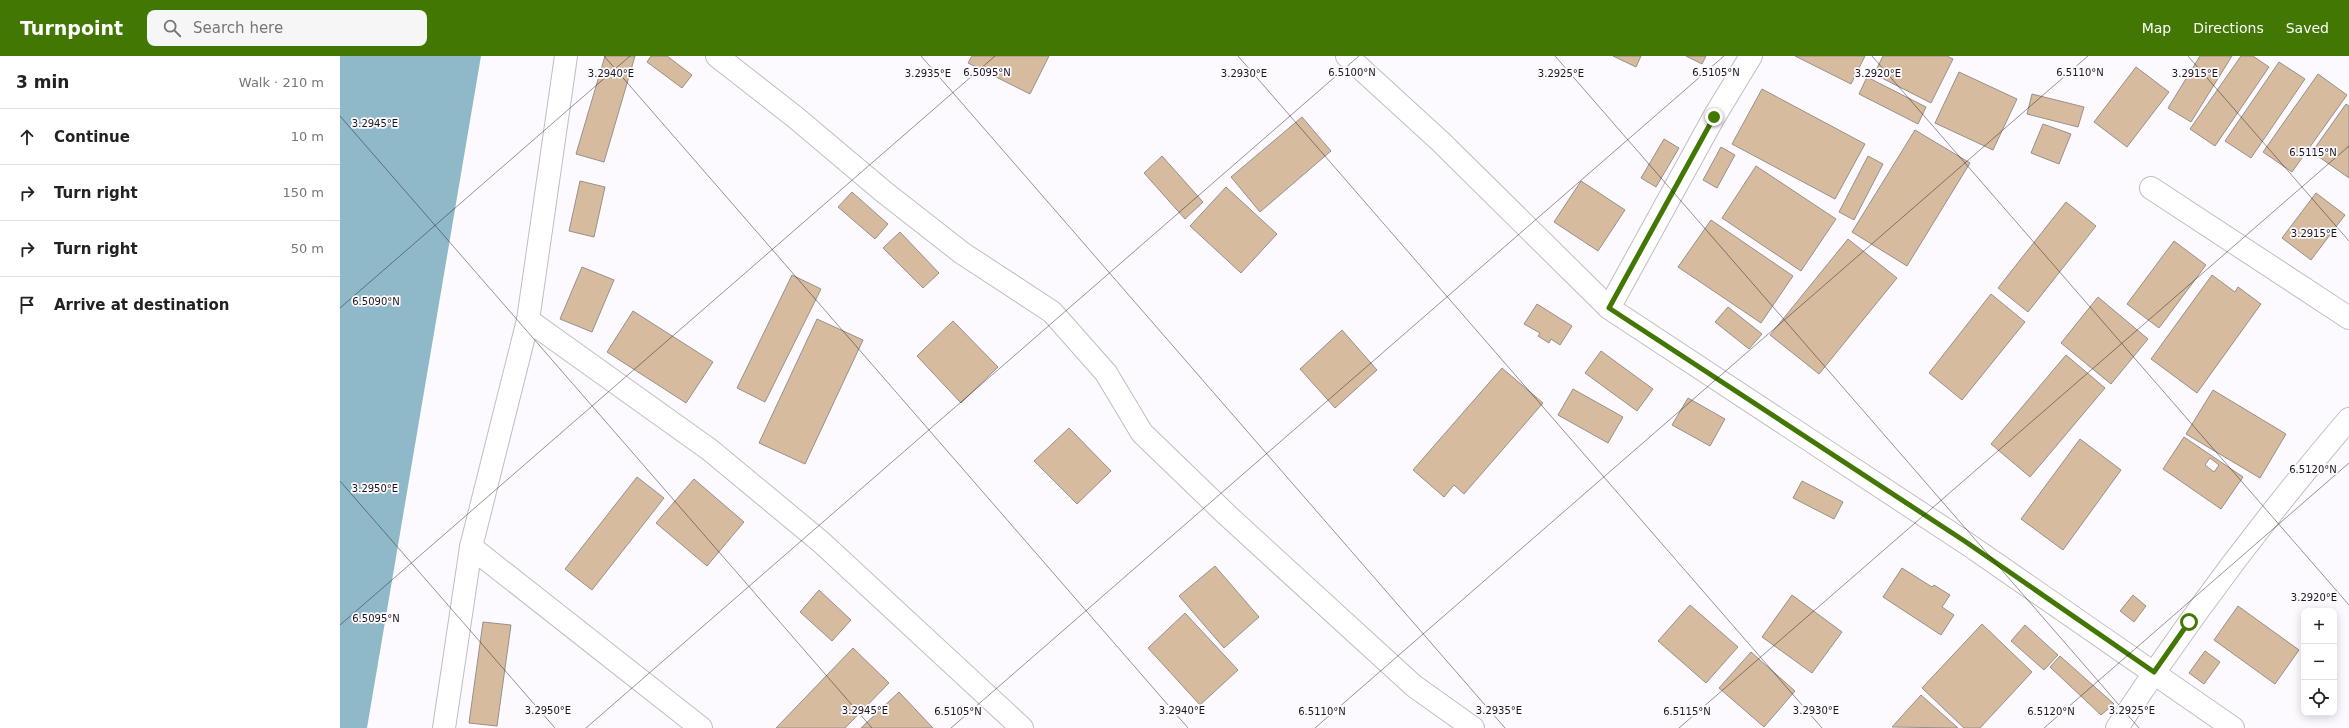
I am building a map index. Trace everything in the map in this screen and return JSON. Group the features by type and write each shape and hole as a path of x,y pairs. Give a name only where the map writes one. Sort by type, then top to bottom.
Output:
{"street":[{"path":"444,728 471,547 528,320 566,56"},
{"path":"717,56 795,117 884,192 962,254 1052,312 1106,373 1142,433 1228,516 1414,686 1473,728"},
{"path":"1347,56 1441,142 1609,308 1966,542 2234,728"},
{"path":"1609,308 1714,117 1751,56"},
{"path":"2151,188 2349,318"},
{"path":"528,320 710,450 821,542 1022,728"},
{"path":"2117,728 2154,672 2226,570 2306,469 2349,419"},
{"path":"471,547 701,728"}],"water":[{"path":"340,56 481,56 367,728 340,728"}],"building":[{"path":"605,56 635,56 604,162 576,154"},
{"path":"651,56 667,56 692,75 682,88 647,62"},
{"path":"972,56 1049,56 1030,94 968,63"},
{"path":"1613,56 1641,56 1636,67"},
{"path":"1686,56 1706,56 1702,64"},
{"path":"1795,56 1865,56 1851,84"},
{"path":"1883,56 1947,56 1953,59 1931,103 1874,74"},
{"path":"2200,56 2232,56 2191,122 2168,108"},
{"path":"2241,56 2253,56 2269,67 2215,146 2190,129"},
{"path":"2279,62 2305,79 2251,158 2225,141"},
{"path":"2136,67 2169,92 2127,147 2094,122"},
{"path":"1959,72 2017,99 1993,150 1935,123"},
{"path":"2318,74 2347,95 2292,172 2263,152"},
{"path":"1867,77 1926,107 1918,124 1859,94"},
{"path":"1762,89 1865,144 1835,199 1732,144"},
{"path":"2032,94 2084,107 2078,127 2027,114"},
{"path":"2346,104 2349,106 2349,178 2312,152"},
{"path":"1302,117 1331,151 1260,212 1231,177"},
{"path":"2043,124 2071,134 2059,164 2031,153"},
{"path":"1915,130 1970,163 1907,266 1852,232"},
{"path":"1664,139 1679,148 1656,187 1641,178"},
{"path":"1721,147 1735,155 1717,188 1703,180"},
{"path":"1162,156 1203,202 1185,219 1144,173"},
{"path":"1868,156 1883,164 1854,220 1839,212"},
{"path":"1756,166 1836,219 1801,271 1722,218"},
{"path":"580,181 605,187 594,237 569,231"},
{"path":"1581,181 1625,210 1598,251 1554,222"},
{"path":"1226,187 1277,234 1241,273 1190,226"},
{"path":"852,192 888,224 875,239 838,207"},
{"path":"2316,193 2345,215 2311,260 2282,238"},
{"path":"2066,202 2096,226 2028,312 1998,288"},
{"path":"1711,220 1793,276 1761,323 1678,267"},
{"path":"900,232 939,273 923,288 883,248"},
{"path":"1848,239 1897,278 1819,374 1770,335"},
{"path":"2174,241 2206,265 2159,328 2127,304"},
{"path":"582,267 614,280 592,332 560,319"},
{"path":"792,275 821,289 765,402 737,388"},
{"path":"2212,275 2235,292 2238,287 2261,304 2197,393 2151,359"},
{"path":"1991,294 2025,322 1962,400 1929,373"},
{"path":"2098,297 2148,339 2111,384 2061,343"},
{"path":"1537,304 1572,326 1560,345 1551,339 1549,343 1538,336 1540,333 1524,324"},
{"path":"1728,307 1762,334 1749,349 1715,322"},
{"path":"633,311 713,362 686,403 607,352"},
{"path":"817,319 863,340 805,464 759,443"},
{"path":"953,321 998,367 961,403 917,356"},
{"path":"1342,330 1377,370 1335,408 1300,369"},
{"path":"1601,351 1653,389 1637,411 1585,373"},
{"path":"2066,355 2105,388 2030,477 1991,444"},
{"path":"1502,368 1543,403 1464,494 1454,485 1444,497 1413,470"},
{"path":"1573,389 1623,417 1608,443 1558,415"},
{"path":"2213,390 2286,434 2260,478 2186,434"},
{"path":"1688,398 1725,419 1710,446 1672,425"},
{"path":"1069,428 1111,471 1077,504 1034,461"},
{"path":"2184,437 2243,477 2221,509 2163,469","holes":["2210,458 2219,465 2214,472 2205,465"]},
{"path":"2080,439 2121,470 2063,550 2021,519"},
{"path":"637,477 664,498 592,590 565,569"},
{"path":"694,479 744,522 707,566 656,523"},
{"path":"1802,481 1843,502 1834,519 1793,498"},
{"path":"1215,566 1259,617 1224,648 1179,596"},
{"path":"1902,568 1932,587 1934,585 1950,595 1942,607 1954,615 1941,635 1883,597"},
{"path":"819,590 851,620 832,641 800,612"},
{"path":"1792,595 1842,632 1812,673 1762,637"},
{"path":"2133,595 2146,606 2134,622 2120,611"},
{"path":"1690,605 1738,647 1706,683 1658,641"},
{"path":"2238,606 2299,650 2275,684 2214,640"},
{"path":"1185,613 1238,670 1200,705 1148,648"},
{"path":"483,622 511,625 497,726 469,723"},
{"path":"1982,624 2032,672 1980,728 1964,728 1922,688"},
{"path":"2025,625 2058,655 2044,670 2011,641"},
{"path":"853,648 889,683 845,728 776,728"},
{"path":"2205,651 2220,662 2204,684 2189,673"},
{"path":"1751,652 1795,691 1764,727 1719,688"},
{"path":"2060,656 2114,704 2101,715 2050,667"},
{"path":"899,692 933,728 861,728"},
{"path":"1921,695 1958,728 1892,727"}],"route":[{"path":"1714,117 1609,308 1966,542 2154,672 2189,622"}]}
